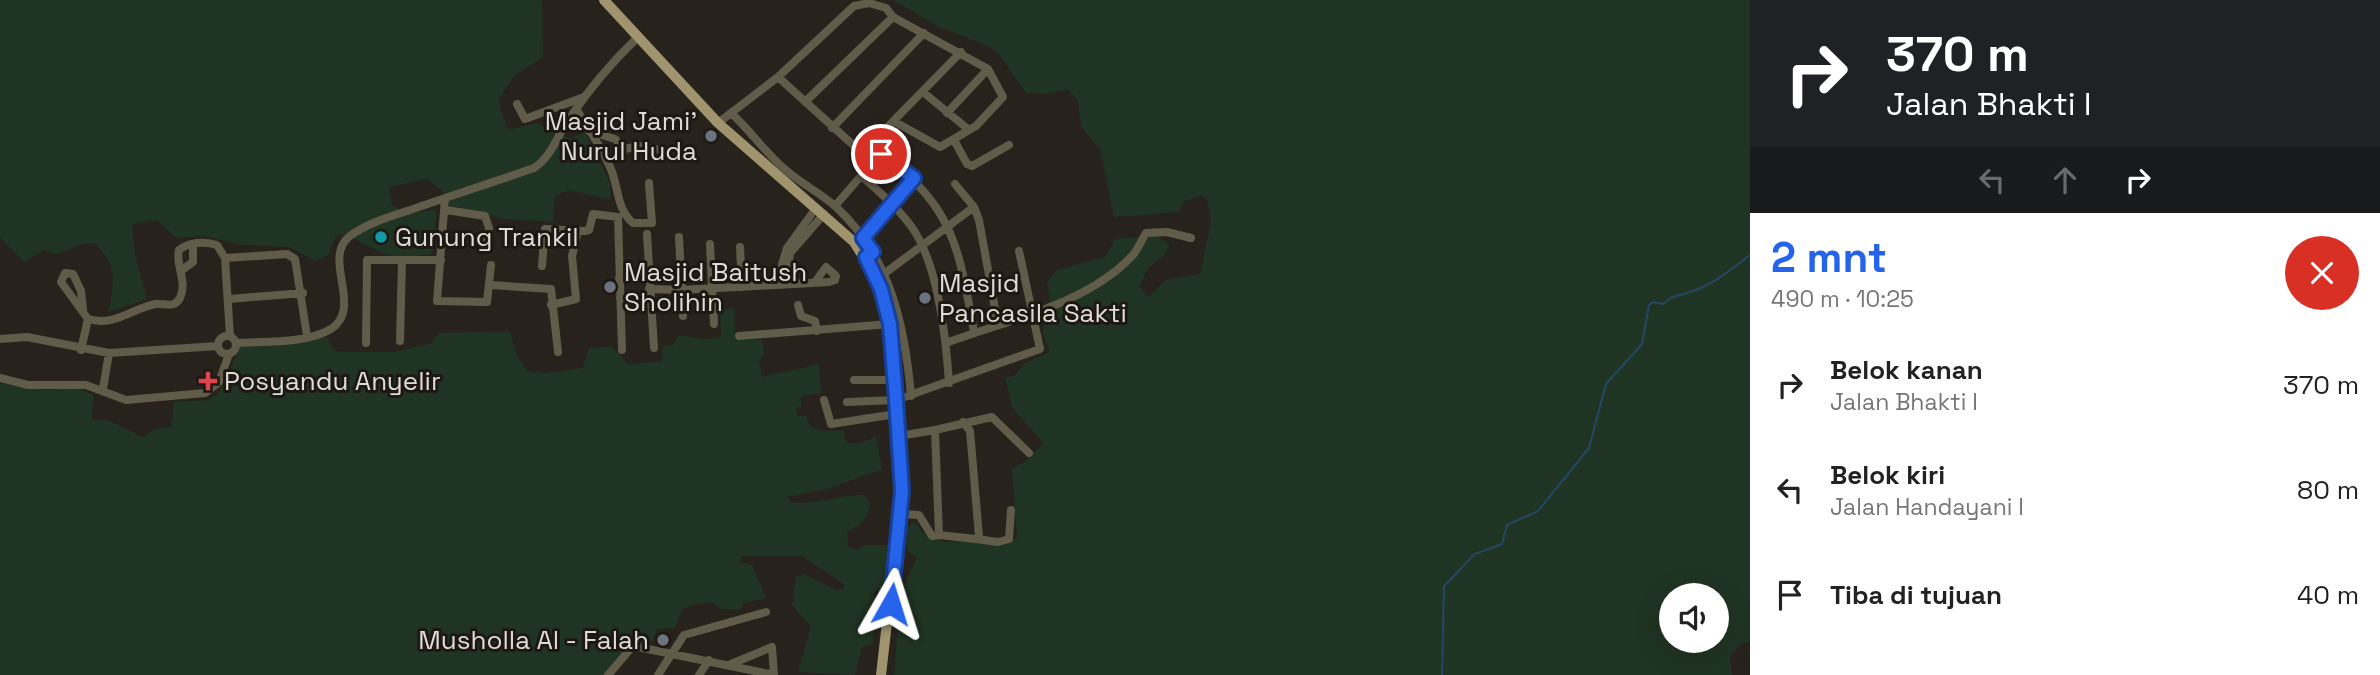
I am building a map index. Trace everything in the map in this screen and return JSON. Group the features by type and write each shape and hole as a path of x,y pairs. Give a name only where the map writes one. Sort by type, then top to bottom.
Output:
{"main road":[{"path":"604,0 718,123 869,255 891,329 899,436 901,514 881,675"}],"street":[{"path":"718,123 778,77 854,6 869,3 886,8 893,17 988,68 1003,99 969,131 935,147 895,122"},
{"path":"805,102 893,17"},
{"path":"832,128 924,33"},
{"path":"218,346 224,336 233,339 307,336 330,329 342,313 339,251 346,239 371,225 534,168 551,151 584,97 605,70 637,38"},
{"path":"778,77 862,153 961,52"},
{"path":"947,113 988,68"},
{"path":"923,92 969,131"},
{"path":"517,104 523,118 529,119 584,97"},
{"path":"576,109 611,168 625,215 633,223 652,223 649,183"},
{"path":"731,113 786,171 835,206 863,238 869,255 885,273 904,332 911,396"},
{"path":"589,131 615,139 625,149 638,146 660,150"},
{"path":"954,140 967,164 972,166 1009,145"},
{"path":"881,154 914,178 948,227 956,243 974,332"},
{"path":"835,206 861,176 892,204 923,245 933,274 946,343 949,383"},
{"path":"863,238 914,178"},
{"path":"955,184 974,207 985,244 998,325"},
{"path":"445,198 437,301 487,302 491,265"},
{"path":"885,273 974,207"},
{"path":"446,210 485,216 489,228 485,250"},
{"path":"776,285 795,234 820,211"},
{"path":"542,266 545,229 589,230 593,214 618,217 622,349"},
{"path":"551,305 576,299 572,256 578,231"},
{"path":"946,343 1095,285 1131,258 1146,233 1167,232 1191,238"},
{"path":"647,234 654,348"},
{"path":"679,237 683,316"},
{"path":"182,270 193,262 193,244"},
{"path":"0,378 28,385 80,385 103,389 126,400 205,393 219,382 229,354 236,348 225,258 213,244 193,244 179,250 181,293 173,304 155,304 106,321 88,319"},
{"path":"710,244 714,324"},
{"path":"740,247 742,287"},
{"path":"847,402 896,400 911,396 1040,349 1019,251"},
{"path":"225,258 292,256 298,262 307,336"},
{"path":"366,343 368,260 441,260"},
{"path":"400,341 402,260"},
{"path":"784,263 787,284"},
{"path":"620,278 648,278"},
{"path":"620,298 649,292 814,282"},
{"path":"490,285 551,289 558,352"},
{"path":"229,299 303,293"},
{"path":"799,305 801,316 815,321 817,331"},
{"path":"81,349 88,319 83,309"},
{"path":"738,336 891,329 904,332"},
{"path":"0,339 27,337 109,353 218,346"},
{"path":"218,346 224,353 229,354"},
{"path":"103,389 109,353"},
{"path":"854,380 895,380"},
{"path":"824,400 831,425 896,414"},
{"path":"899,436 992,417 1029,453"},
{"path":"963,422 970,431 979,536 976,539"},
{"path":"935,430 939,535"},
{"path":"901,514 919,515 932,536 998,541 1009,539 1011,510"},
{"path":"658,675 684,635 766,612"},
{"path":"608,675 633,646 673,652 774,675 772,647 731,664"},
{"path":"699,675 709,660"},
{"path":"737,675 742,667"}],"green space":[{"path":"0,0 542,0 543,57 514,76 498,101 508,130 536,123 570,139 585,132 610,183 611,200 568,190 555,196 553,222 505,219 450,206 444,192 427,179 389,187 392,205 406,214 437,209 432,254 386,254 346,234 336,236 328,255 315,261 290,247 243,245 206,236 178,238 159,222 143,222 132,225 135,254 147,299 109,312 113,275 108,260 95,243 79,245 56,255 44,250 24,262 0,237"},
{"path":"893,0 1750,0 1750,642 1742,643 1730,657 1732,675 894,675 900,594 917,557 907,551 906,527 915,522 922,532 944,542 1017,539 1012,469 1027,460 1043,443 1012,407 1005,378 1015,375 1023,364 1050,352 1043,334 1044,321 1052,314 1047,282 1057,270 1105,257 1115,239 1157,236 1170,245 1164,256 1148,268 1139,287 1149,297 1165,280 1200,274 1211,222 1207,199 1201,196 1184,201 1178,212 1114,217 1100,150 1081,126 1078,101 1068,89 1046,94 1026,93 998,53 988,46 937,26"},
{"path":"734,308 735,340 762,340 764,354 759,360 762,377 819,364 821,393 801,396 801,407 796,408 798,416 806,416 810,426 823,431 843,430 846,442 861,442 876,436 882,469 828,489 787,497 793,503 802,503 865,495 870,504 869,510 863,521 847,532 848,546 855,550 865,545 887,545 885,585 874,593 873,644 862,647 855,675 798,672 811,627 792,605 796,577 804,574 836,590 844,588 845,585 802,556 742,556 740,562 752,565 766,598 744,603 741,609 721,609 707,603 682,609 675,628 657,629 653,641 631,644 604,675 0,675 0,383 44,390 77,388 93,395 92,419 110,421 143,437 155,429 171,427 174,402 208,400 218,394 241,346 328,337 336,351 392,352 431,344 438,333 510,331 516,353 527,371 546,373 583,368 589,348 611,346 628,364 662,361 663,346 673,345 679,335 704,339 721,337 720,310"}],"waterway":[{"path":"1442,675 1444,586 1475,554 1502,544 1507,525 1538,511 1589,448 1606,384 1642,344 1649,305 1653,302 1663,304 1708,284 1750,255"}],"place":[{"name":"Masjid Jami' Nurul Huda","path":"711,136"},
{"name":"Gunung Trankil","path":"381,237"},
{"name":"Masjid Baitush Sholihin","path":"610,287"},
{"name":"Masjid Pancasila Sakti","path":"925,298"},
{"name":"Posyandu Anyelir","path":"208,381"},
{"name":"Musholla Al - Falah","path":"663,640"}],"route":[{"path":"881,154 914,178 863,238 873,252 866,257 881,289 890,324 899,436 901,514 891,604"}]}
